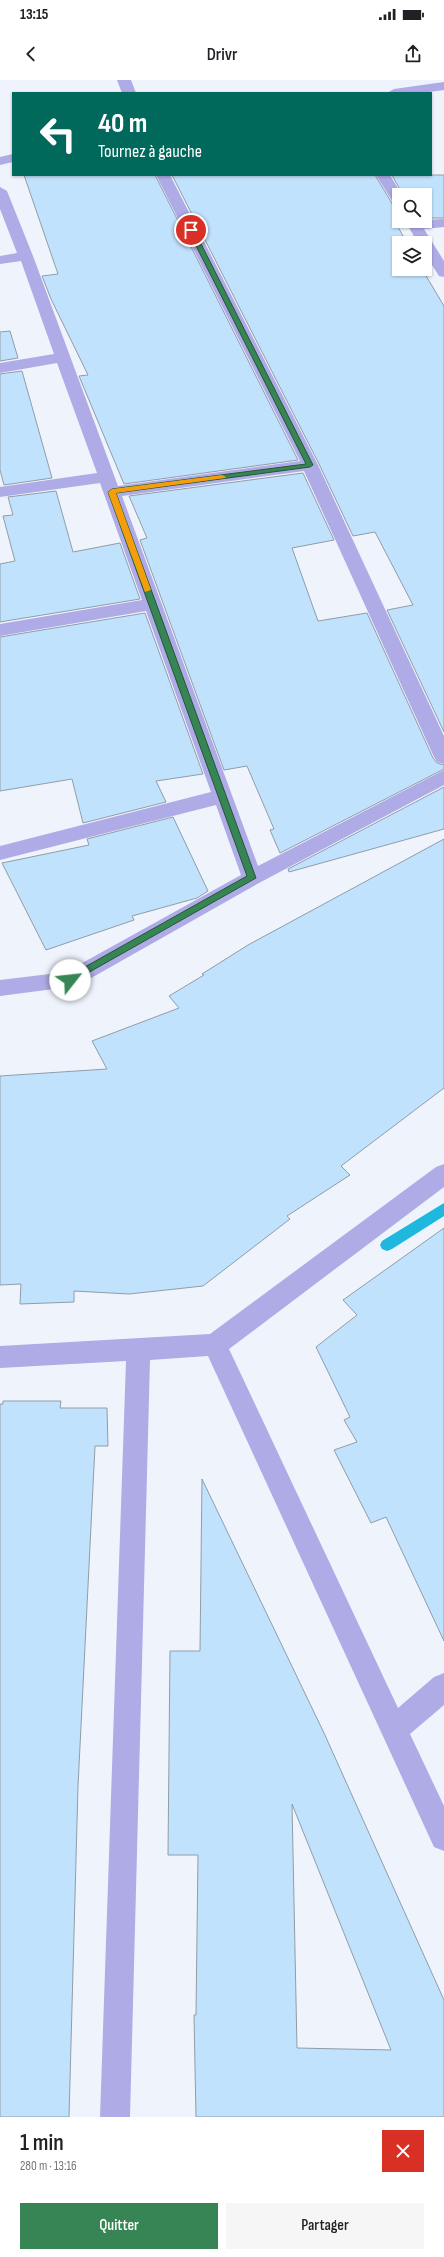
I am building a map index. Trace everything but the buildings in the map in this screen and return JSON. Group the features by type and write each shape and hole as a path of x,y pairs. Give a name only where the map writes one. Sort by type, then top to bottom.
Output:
{"street":[{"path":"124,80 129,92"},
{"path":"401,92 444,86"},
{"path":"0,161 12,158"},
{"path":"165,176 310,465 444,757"},
{"path":"384,176 392,190"},
{"path":"0,192 26,256 252,878"},
{"path":"432,223 444,223"},
{"path":"416,228 444,273"},
{"path":"0,260 26,256"},
{"path":"0,368 63,357"},
{"path":"0,492 109,484 310,465"},
{"path":"0,630 152,604"},
{"path":"0,988 70,980 252,878 444,777"},
{"path":"0,853 222,796"},
{"path":"0,1357 215,1345 444,1174"},
{"path":"215,1345 444,1837"},
{"path":"115,2117 138,1350"},
{"path":"394,1730 444,1687"}],"waterway":[{"path":"387,1245 444,1209"}],"slow traffic":[{"path":"147,590 112,492 222,477"}],"route":[{"path":"70,980 252,878 112,492 310,465 191,230"}]}
